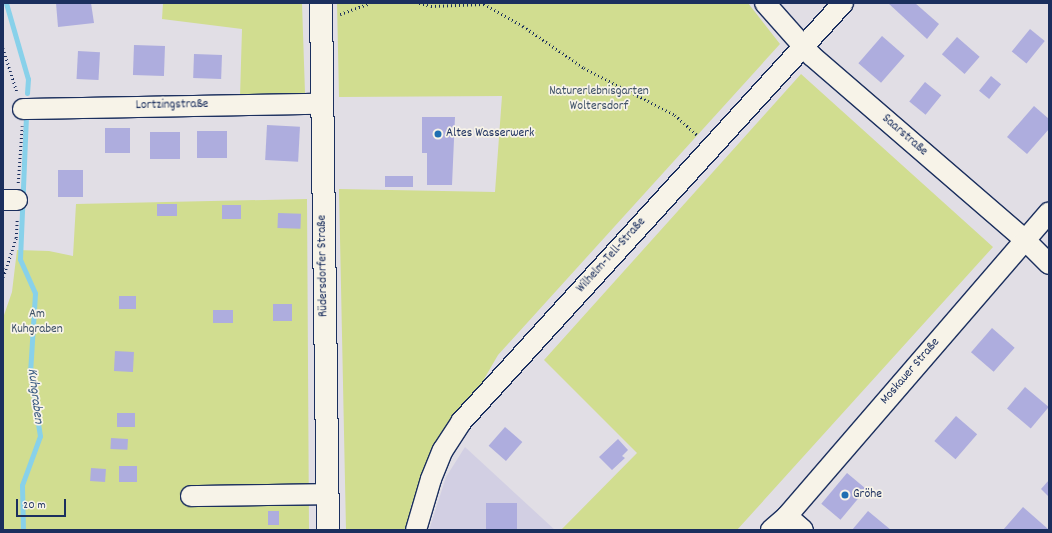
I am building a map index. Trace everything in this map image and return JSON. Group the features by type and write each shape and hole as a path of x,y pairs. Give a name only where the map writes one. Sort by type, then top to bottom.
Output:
{"main road":[{"name":"Rüdersdorfer Straße","path":"321,12 328,530"}],"street":[{"name":"Saarstraße","path":"765,3 803,47 1025,240 1049,264"},
{"name":"Wilhelm-Tell-Straße","path":"416,530 424,500 443,450 461,422 843,3"},
{"name":"Lortzingstraße","path":"23,109 322,104"},
{"name":"Moskauer Straße","path":"771,530 787,516 1049,213"},
{"path":"191,496 327,494"},
{"path":"787,516 803,530"}],"path":[{"path":"321,12 370,3"},
{"path":"419,3 484,4 523,26 584,68 675,115 703,140"},
{"path":"3,48 23,109"}],"shaded area":[{"path":"465,447 555,530 429,530 446,477"}],"green space":[{"path":"163,3 302,3 305,93 240,97 242,29 162,19"},
{"name":"Naturerlebnisgarten Woltersdorf","path":"337,3 748,3 780,44 498,355 411,505 410,530 346,530 339,189 495,192 502,96 339,97"},
{"path":"801,74 993,247 737,530 561,530 637,453 544,360"},
{"name":"Am Kuhgraben","path":"307,199 309,530 3,530 3,318 12,292 17,250 49,251 73,256 76,204"}],"building":[{"path":"56,3 91,3 94,23 58,27"},
{"path":"888,3 915,3 939,24 927,39"},
{"path":"1030,29 1045,41 1027,63 1012,52"},
{"path":"882,36 905,56 881,83 858,63"},
{"path":"957,37 980,57 965,74 942,54"},
{"path":"134,45 165,46 164,76 133,75"},
{"path":"78,51 100,52 99,80 77,79"},
{"path":"194,54 222,55 221,79 193,78"},
{"path":"991,76 1001,84 989,99 979,91"},
{"path":"925,82 941,95 926,115 909,101"},
{"path":"1034,106 1049,119 1049,129 1027,154 1007,137"},
{"name":"Altes Wasserwerk","path":"422,117 455,117 452,185 427,185 427,153 422,153"},
{"path":"267,125 300,127 298,162 265,160"},
{"path":"105,128 130,128 130,153 105,153"},
{"path":"197,131 227,131 227,158 197,158"},
{"path":"150,132 180,132 180,159 150,159"},
{"path":"58,170 83,170 83,197 58,197"},
{"path":"385,176 413,176 413,187 385,187"},
{"path":"157,204 177,204 177,216 157,216"},
{"path":"222,205 241,205 241,219 222,219"},
{"path":"278,213 301,214 300,229 277,228"},
{"path":"119,296 136,296 136,309 119,309"},
{"path":"273,304 292,304 292,321 273,321"},
{"path":"213,310 233,310 233,323 213,323"},
{"path":"992,328 1015,348 994,372 971,352"},
{"path":"115,351 134,352 133,372 114,371"},
{"path":"1025,387 1049,407 1031,428 1007,408"},
{"path":"117,413 135,413 135,427 117,427"},
{"path":"956,416 977,434 955,459 934,441"},
{"path":"505,427 522,442 506,461 489,446"},
{"path":"111,438 128,439 127,450 110,449"},
{"path":"618,439 628,450 622,456 625,458 612,470 599,457"},
{"path":"119,466 137,466 137,482 119,482"},
{"path":"91,468 106,469 105,482 90,481"},
{"path":"847,473 866,489 840,520 821,504"},
{"path":"1049,480 1049,497 1041,489"},
{"path":"486,503 517,503 517,530 486,530"},
{"path":"1023,507 1048,529 1048,530 1003,530"},
{"path":"268,511 279,511 279,525 268,525"},
{"path":"868,511 891,530 852,530"}],"waterway":[{"name":"Kuhgraben","path":"6,3 28,79 27,93"},
{"name":"Kuhgraben","path":"23,530 22,485 40,436 30,373 35,293 20,259 26,118"}],"place":[{"name":"Altes Wasserwerk","path":"438,134"},
{"name":"Gröhe","path":"845,495"}]}
